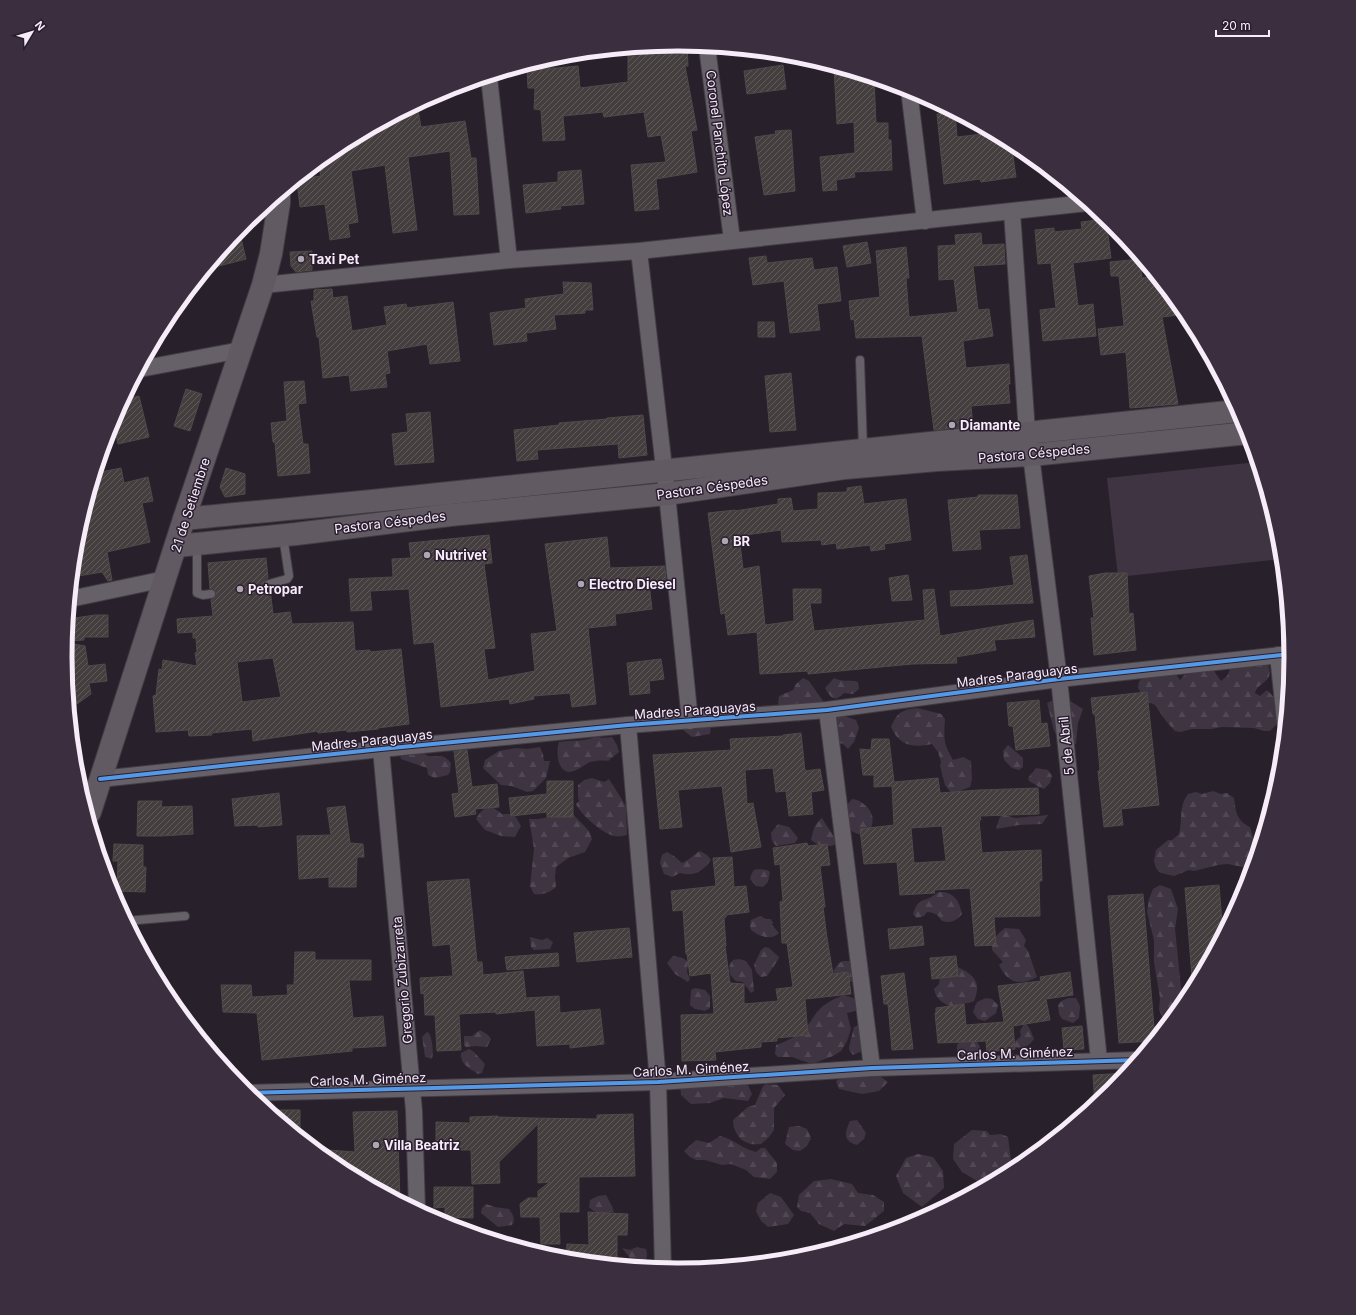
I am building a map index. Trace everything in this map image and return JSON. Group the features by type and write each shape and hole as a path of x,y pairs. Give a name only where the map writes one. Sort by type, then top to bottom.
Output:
{"main road":[{"name":"21 de Setiembre","path":"90,807 165,579 187,545 184,519 263,285 271,254 279,201"},
{"name":"Pastora Céspedes","path":"184,519 446,494 863,449 1232,412"},
{"name":"Pastora Céspedes","path":"187,545 290,535 450,515 666,494 845,468 937,460 1031,455 1241,434"},
{"path":"446,494 450,515"},
{"path":"290,535 292,508"}],"street":[{"name":"Coronel Panchito López","path":"709,52 732,240"},
{"path":"489,81 509,260"},
{"path":"911,97 925,221"},
{"path":"263,285 509,260 639,251 1080,204"},
{"name":"5 de Abril","path":"1012,212 1027,432 1059,679 1099,1060"},
{"path":"639,251 690,721"},
{"path":"145,368 241,350"},
{"path":"75,597 165,579"},
{"name":"Madres Paraguayas","path":"100,779 628,725 827,710 1059,679 1284,654"},
{"path":"827,710 872,1068"},
{"path":"628,725 658,1082 663,1264"},
{"name":"Gregorio Zubizarreta","path":"382,749 414,1111 417,1204"},
{"name":"Carlos M. Giménez","path":"256,1093 658,1082 872,1068 1131,1060"}],"lane":[{"path":"860,360 863,449"},
{"path":"269,584 287,579 289,576 290,535"},
{"path":"187,545 197,593 203,595 211,594"},
{"path":"132,921 185,916"}],"green space":[{"path":"1252,463 1264,501 1276,560 1118,577 1107,478"},
{"path":"1267,662 1269,669 1268,678 1255,693 1260,696 1267,690 1276,699 1278,723 1270,731 1254,728 1222,727 1211,729 1192,729 1180,732 1175,731 1155,705 1146,701 1138,688 1139,682 1145,673 1175,673 1180,680 1187,672 1208,665 1221,681 1227,676 1231,667"},
{"path":"803,678 809,681 823,701 817,712 798,722 783,710 778,703 779,696 793,690 796,684"},
{"path":"834,678 858,682 859,689 853,694 844,693 838,698 833,698 825,688"},
{"path":"1062,696 1083,709 1078,723 1076,744 1063,743 1054,731 1047,703"},
{"path":"917,708 941,714 945,719 945,741 947,749 953,760 963,757 971,761 972,779 970,787 952,794 945,785 938,752 932,744 919,746 907,744 902,742 894,733 891,727 895,718 903,711"},
{"path":"698,711 702,712 711,724 710,734 692,737 682,729 688,714"},
{"path":"835,713 856,720 859,728 854,742 848,749 843,744 835,742"},
{"path":"597,736 602,738 612,737 619,752 608,761 590,762 574,771 566,771 562,768 558,758 559,742 583,740"},
{"path":"417,744 426,755 433,757 441,756 451,763 450,772 448,775 435,778 428,775 427,768 401,759 398,746"},
{"path":"1008,745 1023,758 1023,767 1019,770 1012,768 1004,760 1003,751"},
{"path":"540,747 544,761 550,761 546,778 533,791 527,792 512,786 501,785 483,768 485,760 499,751 516,748 527,749"},
{"path":"1036,768 1048,770 1052,776 1050,783 1044,789 1029,781 1028,778"},
{"path":"592,778 604,782 609,779 626,806 627,835 616,836 604,831 587,818 576,804 579,801 578,785 584,780"},
{"path":"1213,791 1221,794 1227,793 1234,798 1236,811 1239,818 1250,827 1253,838 1254,846 1246,868 1228,864 1218,865 1194,871 1189,870 1174,876 1159,872 1154,861 1156,850 1168,840 1172,840 1179,834 1183,804 1188,794 1196,792 1202,794"},
{"path":"852,799 861,802 871,812 873,817 868,835 856,833 846,826 847,805"},
{"path":"491,806 502,814 514,814 521,826 515,837 501,836 485,830 476,819 482,811"},
{"path":"571,812 589,831 592,839 585,852 568,858 556,867 556,887 546,893 534,894 530,886 534,849 529,819 540,819"},
{"path":"1002,814 1015,818 1048,815 1042,824 1019,825 996,829"},
{"path":"822,818 838,843 835,845 824,846 811,840 816,825"},
{"path":"778,824 789,827 798,838 795,843 776,846 772,841 771,833"},
{"path":"700,851 707,855 711,860 702,870 694,874 680,873 672,877 664,874 660,863 662,855 667,852 682,863"},
{"path":"759,869 770,872 768,882 763,887 756,886 750,879 754,870"},
{"path":"1160,885 1171,889 1178,909 1175,929 1182,993 1164,1020 1159,1010 1160,998 1154,962 1154,940 1147,912 1149,899 1153,889"},
{"path":"939,892 948,893 955,898 962,914 958,918 947,922 941,920 938,915 931,912 927,912 924,916 917,918 913,914 919,902 930,898"},
{"path":"760,916 766,919 771,919 773,923 772,925 779,933 772,937 765,937 751,930 751,920"},
{"path":"1005,928 1019,929 1026,940 1024,946 1028,951 1037,977 1025,982 1019,982 1010,979 1002,971 999,965 1003,962 992,950 992,946 996,937"},
{"path":"530,937 542,940 547,938 553,942 550,949 534,950 531,947"},
{"path":"765,947 769,948 779,957 767,976 761,977 756,972 754,965 761,950"},
{"path":"673,956 683,958 688,962 687,972 690,979 688,982 675,974 667,963"},
{"path":"739,959 746,961 752,970 754,991 751,993 743,982 736,981 730,974 730,964 733,960"},
{"path":"843,961 850,961 859,968 856,980 845,984 841,982 833,971 839,963"},
{"path":"955,966 971,975 977,988 974,1001 954,1007 941,1001 934,989 939,984 940,976"},
{"path":"695,988 705,990 710,996 710,1008 705,1011 695,1009 690,1005 691,990"},
{"path":"844,995 856,999 859,1010 847,1013 851,1029 847,1041 841,1051 833,1056 812,1064 792,1057 778,1057 775,1054 776,1045 789,1040 800,1033 804,1030 820,1008"},
{"path":"986,998 992,999 998,1005 996,1013 985,1021 978,1019 973,1012 977,1002"},
{"path":"1076,998 1080,1006 1079,1018 1073,1023 1062,1019 1059,1014 1058,1005 1066,999"},
{"path":"1025,1022 1034,1039 1025,1047 1014,1047 1012,1044 1021,1036 1020,1031"},
{"path":"861,1024 865,1050 853,1055 849,1050 849,1047 854,1027"},
{"path":"480,1030 491,1039 487,1047 466,1047 464,1045 464,1036 472,1036"},
{"path":"427,1032 430,1035 432,1042 432,1059 425,1057 422,1037"},
{"path":"961,1040 976,1040 980,1047 977,1056 970,1059 957,1052 957,1045"},
{"path":"469,1049 474,1052 485,1064 482,1073 478,1074 471,1070 462,1060 461,1053"},
{"path":"877,1074 888,1082 879,1091 862,1094 839,1089 836,1081 846,1075"},
{"path":"680,1082 747,1083 752,1094 748,1101 724,1098 710,1103 691,1104 681,1095"},
{"path":"766,1084 778,1085 785,1095 774,1108 774,1130 769,1137 761,1144 749,1144 744,1142 737,1134 733,1120 748,1107 755,1105 763,1086"},
{"path":"857,1120 866,1133 864,1139 857,1145 847,1139 846,1132 850,1121"},
{"path":"800,1126 807,1129 811,1138 807,1146 800,1151 793,1150 785,1144 789,1127"},
{"path":"972,1130 987,1131 990,1135 1001,1134 1008,1137 1011,1160 1003,1170 985,1180 979,1182 962,1172 953,1159 954,1144"},
{"path":"720,1136 756,1152 761,1148 765,1148 777,1163 777,1172 770,1179 754,1177 746,1170 731,1164 722,1165 705,1160 696,1160 684,1151 696,1140 709,1143"},
{"path":"918,1154 933,1157 943,1171 944,1188 922,1207 903,1193 896,1176 906,1158"},
{"path":"831,1179 852,1184 858,1193 873,1195 884,1202 884,1211 865,1226 844,1224 834,1231 819,1224 810,1213 801,1211 797,1207 799,1195 814,1181"},
{"path":"770,1193 781,1197 794,1215 788,1224 768,1227 761,1221 756,1211 758,1203"},
{"path":"606,1195 614,1212 597,1212 589,1207 590,1200 598,1196"},
{"path":"486,1204 509,1209 514,1219 512,1225 498,1227 481,1213 482,1208"},
{"path":"637,1247 646,1249 646,1260 643,1263 638,1263 631,1259 622,1248 630,1250"}],"building":[{"path":"687,51 688,66 685,66 697,130 691,131 697,172 656,179 659,209 635,211 631,165 666,162 661,135 648,137 644,112 604,117 603,112 563,116 565,140 543,141 541,110 534,109 535,88 528,88 527,71 538,68 578,66 580,88 628,82 628,53"},
{"path":"783,65 786,89 747,94 744,71"},
{"path":"834,72 874,83 876,123 888,123 888,140 891,140 892,170 854,172 855,177 836,180 837,190 823,191 820,157 855,153 854,122 837,124"},
{"path":"418,110 421,127 465,121 471,158 476,158 479,214 454,215 450,151 408,157 417,230 393,233 385,165 351,171 358,222 348,224 350,237 330,240 325,204 300,207 298,186 307,178 321,176 319,169 341,153 375,132"},
{"path":"937,114 945,114 955,119 957,137 984,134 1012,151 1016,177 981,182 980,179 944,184"},
{"path":"791,130 795,191 764,195 755,137 776,134 775,131"},
{"path":"581,170 584,204 560,206 561,209 526,213 523,185 558,182 558,172"},
{"path":"1097,220 1107,229 1111,258 1073,263 1078,306 1093,304 1096,336 1043,341 1040,310 1056,308 1051,263 1038,264 1035,230 1054,228 1054,232 1082,229 1081,222"},
{"path":"981,233 982,245 1004,244 1005,264 973,266 978,310 989,309 993,336 963,341 966,368 1009,364 1010,384 1008,384 1010,403 971,406 973,426 934,430 922,336 856,338 854,319 851,320 849,301 880,297 876,251 906,247 909,278 906,278 909,317 958,312 954,279 939,280 938,246 956,245 955,235"},
{"path":"241,238 246,259 214,267"},
{"path":"867,242 871,263 847,267 843,246"},
{"name":"Taxi Pet","path":"312,251 312,270 296,272 291,266 290,252"},
{"path":"766,256 767,263 812,258 814,270 837,267 841,301 817,304 820,330 790,333 784,281 753,285 749,258"},
{"path":"1135,259 1141,266 1142,278 1150,277 1178,315 1162,317 1178,404 1130,408 1126,352 1101,355 1098,329 1124,326 1119,276 1111,276 1110,262"},
{"path":"563,282 591,283 593,310 585,310 585,313 554,315 556,329 526,333 527,341 494,345 490,313 526,308 525,299 564,294"},
{"path":"332,289 333,298 347,296 352,331 387,325 384,307 406,304 407,308 453,302 460,361 430,364 427,344 387,351 390,373 385,374 387,387 351,391 349,375 323,378 319,337 317,337 311,301 314,301 314,290"},
{"path":"758,322 774,322 775,337 758,337"},
{"path":"791,373 796,430 770,432 765,376"},
{"path":"304,381 306,403 298,404 303,444 308,444 310,473 278,476 275,442 273,442 271,423 287,421 284,382"},
{"path":"186,389 202,394 190,431 174,426"},
{"path":"139,396 149,437 118,444 115,432 130,398"},
{"path":"430,412 434,462 395,465 392,434 408,432 406,414"},
{"path":"643,415 647,455 619,458 618,444 537,450 538,459 517,461 514,430 559,425 559,423"},
{"path":"121,468 124,483 148,477 153,501 142,503 150,542 107,552 112,580 108,581 102,572 78,576 78,574 83,539 92,501 101,472"},
{"path":"226,468 245,474 245,494 225,497 220,487"},
{"path":"861,486 864,504 906,499 911,540 884,544 885,549 871,551 870,545 837,549 836,543 822,545 821,540 782,542 781,530 739,536 743,569 759,566 765,625 794,621 793,589 821,589 821,603 810,603 814,631 925,620 923,590 934,589 940,636 1033,620 1035,637 994,640 996,650 956,657 957,663 912,664 808,674 808,671 760,674 757,632 728,635 725,613 721,614 708,513 735,511 778,504 778,499 791,498 793,511 818,509 818,493 847,492 847,488"},
{"path":"978,495 1017,495 1020,528 979,530 981,549 953,551 948,500 978,497"},
{"path":"489,535 492,563 484,564 495,648 484,649 488,680 535,671 531,634 557,631 545,544 607,537 610,568 665,566 666,581 649,584 652,609 615,614 616,625 588,628 596,704 572,707 570,693 533,696 534,699 510,704 509,699 441,707 434,642 414,644 409,589 370,591 372,610 351,611 349,579 393,577 392,559 411,558 409,543"},
{"path":"1027,555 1033,603 951,606 950,591 976,590 1014,585 1010,557"},
{"path":"266,558 268,578 265,580 264,585 265,588 270,589 273,614 290,612 292,624 353,622 355,651 370,650 370,652 401,649 409,724 347,732 347,730 318,733 318,731 253,741 252,729 211,733 212,735 189,736 188,730 156,732 153,696 156,695 159,669 162,670 163,660 197,666 195,653 197,652 196,638 193,638 193,632 178,633 177,619 213,616 211,600 215,598 216,594 215,590 210,589 208,563","holes":["273,658 281,697 242,702 237,662"]},
{"path":"1105,573 1127,573 1129,614 1133,613 1136,650 1094,655 1091,618 1094,618 1089,576"},
{"path":"908,575 912,600 892,601 889,578"},
{"path":"95,615 108,615 108,637 84,637 84,640 72,641 73,618"},
{"path":"72,644 85,646 88,666 105,664 107,681 89,683 91,694 77,704 72,673"},
{"path":"661,659 664,679 649,681 650,693 630,695 627,663"},
{"path":"1147,692 1159,805 1121,809 1123,825 1104,827 1098,771 1100,770 1095,714 1093,714 1091,698"},
{"path":"1039,700 1041,724 1047,723 1050,746 1016,750 1013,726 1009,726 1007,703"},
{"path":"801,733 805,771 820,769 824,790 811,792 813,814 789,816 786,791 776,792 773,768 745,770 747,804 753,803 761,847 731,852 722,786 678,790 682,827 660,829 653,755 731,750 730,739 783,736"},
{"path":"872,739 889,739 894,782 938,778 940,793 1038,788 1039,814 980,816 981,820 979,820 982,853 1041,850 1042,881 1039,881 1040,916 994,917 996,945 975,946 970,888 934,890 935,893 900,895 897,862 864,864 860,829 894,825 892,786 874,787 874,775 863,775 860,749 871,750","holes":["942,826 946,861 914,863 911,828"]},
{"path":"467,750 472,787 497,784 499,807 475,809 476,814 455,817 452,794 459,793 454,751"},
{"path":"547,781 573,781 573,817 547,817 547,812 511,816 509,798 547,794"},
{"path":"279,793 282,825 258,827 258,825 235,826 232,799"},
{"path":"138,801 162,801 161,807 192,806 193,834 137,836"},
{"path":"345,806 350,843 363,844 364,857 357,857 356,887 329,887 329,877 299,879 297,836 331,835 327,808"},
{"path":"807,843 808,846 827,844 830,865 820,866 827,938 833,974 848,972 851,994 805,999 808,1035 777,1038 777,1041 761,1042 761,1047 715,1052 716,1060 682,1061 681,1015 714,1014 711,973 690,976 686,954 683,910 673,911 671,891 716,886 713,858 732,857 734,887 746,886 749,912 726,915 724,918 725,946 730,983 744,984 744,1004 778,1001 776,989 793,987 787,943 782,943 780,902 783,901 780,864 775,865 773,848"},
{"path":"114,844 143,845 143,867 146,867 145,892 118,891 117,888 118,861 113,861"},
{"path":"469,879 477,962 482,962 483,975 523,971 526,998 559,996 560,1013 600,1009 604,1044 570,1048 570,1044 537,1046 535,1010 496,1014 496,1012 459,1014 461,1050 437,1051 435,1015 425,1015 424,993 421,994 420,978 453,976 450,944 433,946 427,882"},
{"path":"1219,885 1222,925 1192,978 1185,888"},
{"path":"1143,894 1154,1032 1147,1041 1119,1043 1108,896"},
{"path":"922,926 924,945 890,949 888,929"},
{"path":"629,928 632,957 577,962 574,933"},
{"path":"295,952 315,952 315,960 371,960 371,980 349,980 353,1018 383,1016 386,1046 352,1048 352,1051 262,1060 257,1013 223,1012 221,985 251,985 252,997 288,995 287,985 294,985"},
{"path":"558,953 559,966 507,970 505,957"},
{"path":"956,956 958,976 932,979 930,958"},
{"path":"1070,972 1073,995 1046,999 1050,1020 1013,1026 1015,1049 987,1052 986,1041 938,1043 935,1013 936,1008 964,1004 966,1025 1004,1022 998,986 1041,981 1040,977"},
{"path":"904,973 913,1049 892,1050 888,1004 884,1004 881,976"},
{"path":"1082,1026 1084,1049 1064,1050 1062,1028"},
{"path":"1119,1073 1095,1098 1093,1075"},
{"path":"275,1110 300,1110 300,1131"},
{"name":"Villa Beatriz","path":"397,1111 400,1196 375,1183 324,1150 355,1152 353,1112"},
{"path":"633,1114 635,1176 579,1177 579,1212 559,1212 560,1244 541,1244 540,1217 521,1217 520,1204 528,1198 538,1198 538,1191 550,1182 538,1183 538,1124 499,1162 500,1183 472,1184 471,1150 436,1150 436,1122 470,1123 470,1117 498,1116 597,1119 597,1115"},
{"path":"434,1187 473,1187 473,1218 445,1217 445,1207 434,1208"},
{"path":"588,1212 628,1214 627,1235 617,1235 617,1261 566,1253 567,1244 589,1245"}],"cycle path":[{"path":"100,779 381,749 628,725 827,710 1059,679 1284,655"},
{"path":"256,1093 658,1082 872,1068 1131,1060"}],"place":[{"name":"Taxi Pet","path":"301,259"},
{"name":"Diamante","path":"952,425"},
{"name":"BR","path":"725,541"},
{"name":"Nutrivet","path":"427,555"},
{"name":"Electro Diesel","path":"581,584"},
{"name":"Petropar","path":"240,589"},
{"name":"Villa Beatriz","path":"376,1145"}]}
